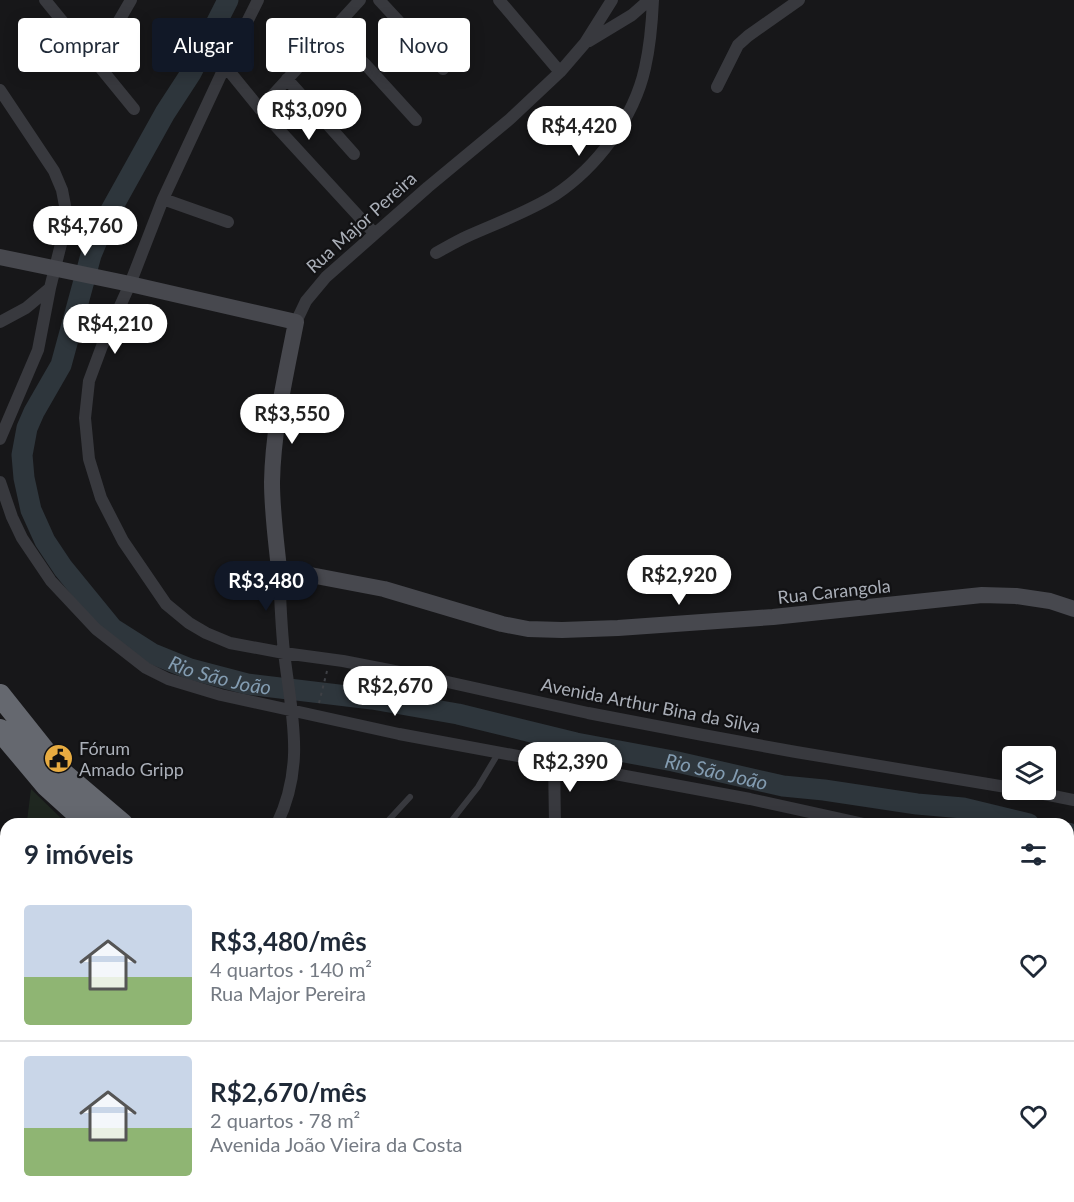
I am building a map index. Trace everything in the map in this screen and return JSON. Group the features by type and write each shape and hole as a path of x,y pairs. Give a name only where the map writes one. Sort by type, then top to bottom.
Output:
{"highway":[{"path":"0,695 62,773 115,818"},
{"path":"0,730 46,785 82,818"}],"street":[{"path":"45,0 60,18"},
{"path":"121,18 131,0"},
{"name":"Avenida Arthur Bina da Silva","path":"249,18 258,0"},
{"path":"344,18 360,0"},
{"path":"379,0 396,18"},
{"path":"499,0 560,72"},
{"name":"Rua Major Pereira","path":"279,818 290,790 294,759 292,706 284,653 272,481 276,431 296,322 306,301 326,277 374,233 510,119 560,72 585,43 612,0"},
{"path":"585,43 632,15 651,0"},
{"path":"436,253 555,195 588,169 604,151 627,114 642,79 651,35 651,0"},
{"path":"717,87 738,45 799,0"},
{"path":"366,65 416,120"},
{"path":"103,72 134,110"},
{"name":"Avenida Arthur Bina da Silva","path":"222,72 163,199 130,284 102,346 89,381 85,418 89,459 101,498 123,541 166,604 189,623 206,633 230,642 425,677 588,713 703,735 1002,786"},
{"path":"230,72 260,109 374,233"},
{"path":"260,109 294,72"},
{"path":"287,79 354,154"},
{"path":"0,440 38,350 50,288 59,270 67,216 62,190 54,171 2,96"},
{"path":"163,199 228,222"},
{"path":"0,257 296,322"},
{"path":"0,322 26,308 50,288"},
{"path":"0,482 22,538 51,581 96,629 146,668 168,679 221,694 292,706 399,734 555,762 837,818"},
{"name":"Rua Carangola","path":"279,569 384,589 502,624 528,629 607,628 749,618 982,595 1016,596 1050,601 1074,609"},
{"path":"555,762 555,818"},
{"path":"1056,796 1074,800"}],"lane":[{"path":"453,818 478,787 499,752"},
{"path":"391,818 410,797"}],"path":[{"path":"319,702 327,672"}],"shaded area":[{"path":"31,789 61,818 27,818"}],"waterway":[{"name":"Rio São João","path":"228,0 191,73 165,113 106,219 91,255 61,365 27,428 22,455 31,510 45,541 63,568 112,628 153,654 190,669 247,684 372,699 458,714 576,743 673,761 783,786 963,808 1004,818"}],"place":[{"name":"Fórum Amado Gripp","path":"58,758"}]}
